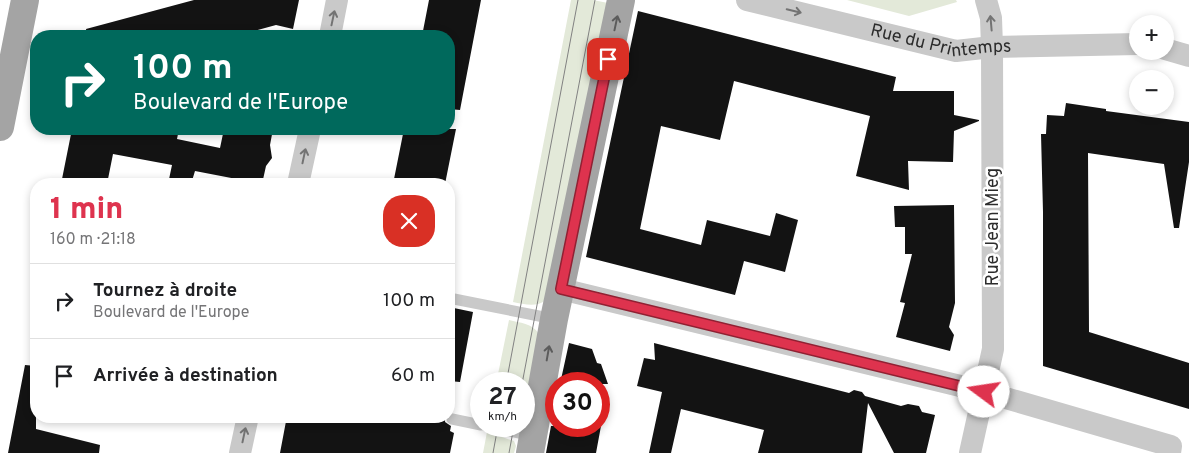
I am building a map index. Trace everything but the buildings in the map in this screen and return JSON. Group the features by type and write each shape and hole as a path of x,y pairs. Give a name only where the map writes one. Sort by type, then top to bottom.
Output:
{"main road":[{"path":"0,127 25,0"},
{"path":"531,445 554,319 621,0"}],"street":[{"path":"331,30 337,0"},
{"name":"Rue du Printemps","path":"747,0 956,51 992,47 1129,44"},
{"name":"Rue Jean Mieg","path":"970,453 994,349 992,47 991,18 986,0"},
{"path":"1174,52 1189,56"},
{"path":"299,178 309,135"},
{"path":"561,289 984,392 1172,446 1170,453"},
{"path":"240,453 246,423"}],"lane":[{"path":"455,299 554,319"},
{"path":"455,420 470,423"},
{"path":"512,437 531,445"}],"green space":[{"path":"571,0 593,0 608,3 546,300 534,305 513,302"},
{"path":"847,0 956,0 957,2 909,16"},
{"path":"509,320 536,330 539,334 531,372 498,372"},
{"path":"486,437 502,437 514,441 516,446 514,453 483,453"}],"tram line":[{"path":"508,372 578,0"},
{"path":"524,372 595,0"},
{"path":"493,453 496,437"},
{"path":"509,453 512,437"}],"route":[{"path":"608,59 561,289 984,392"}]}
